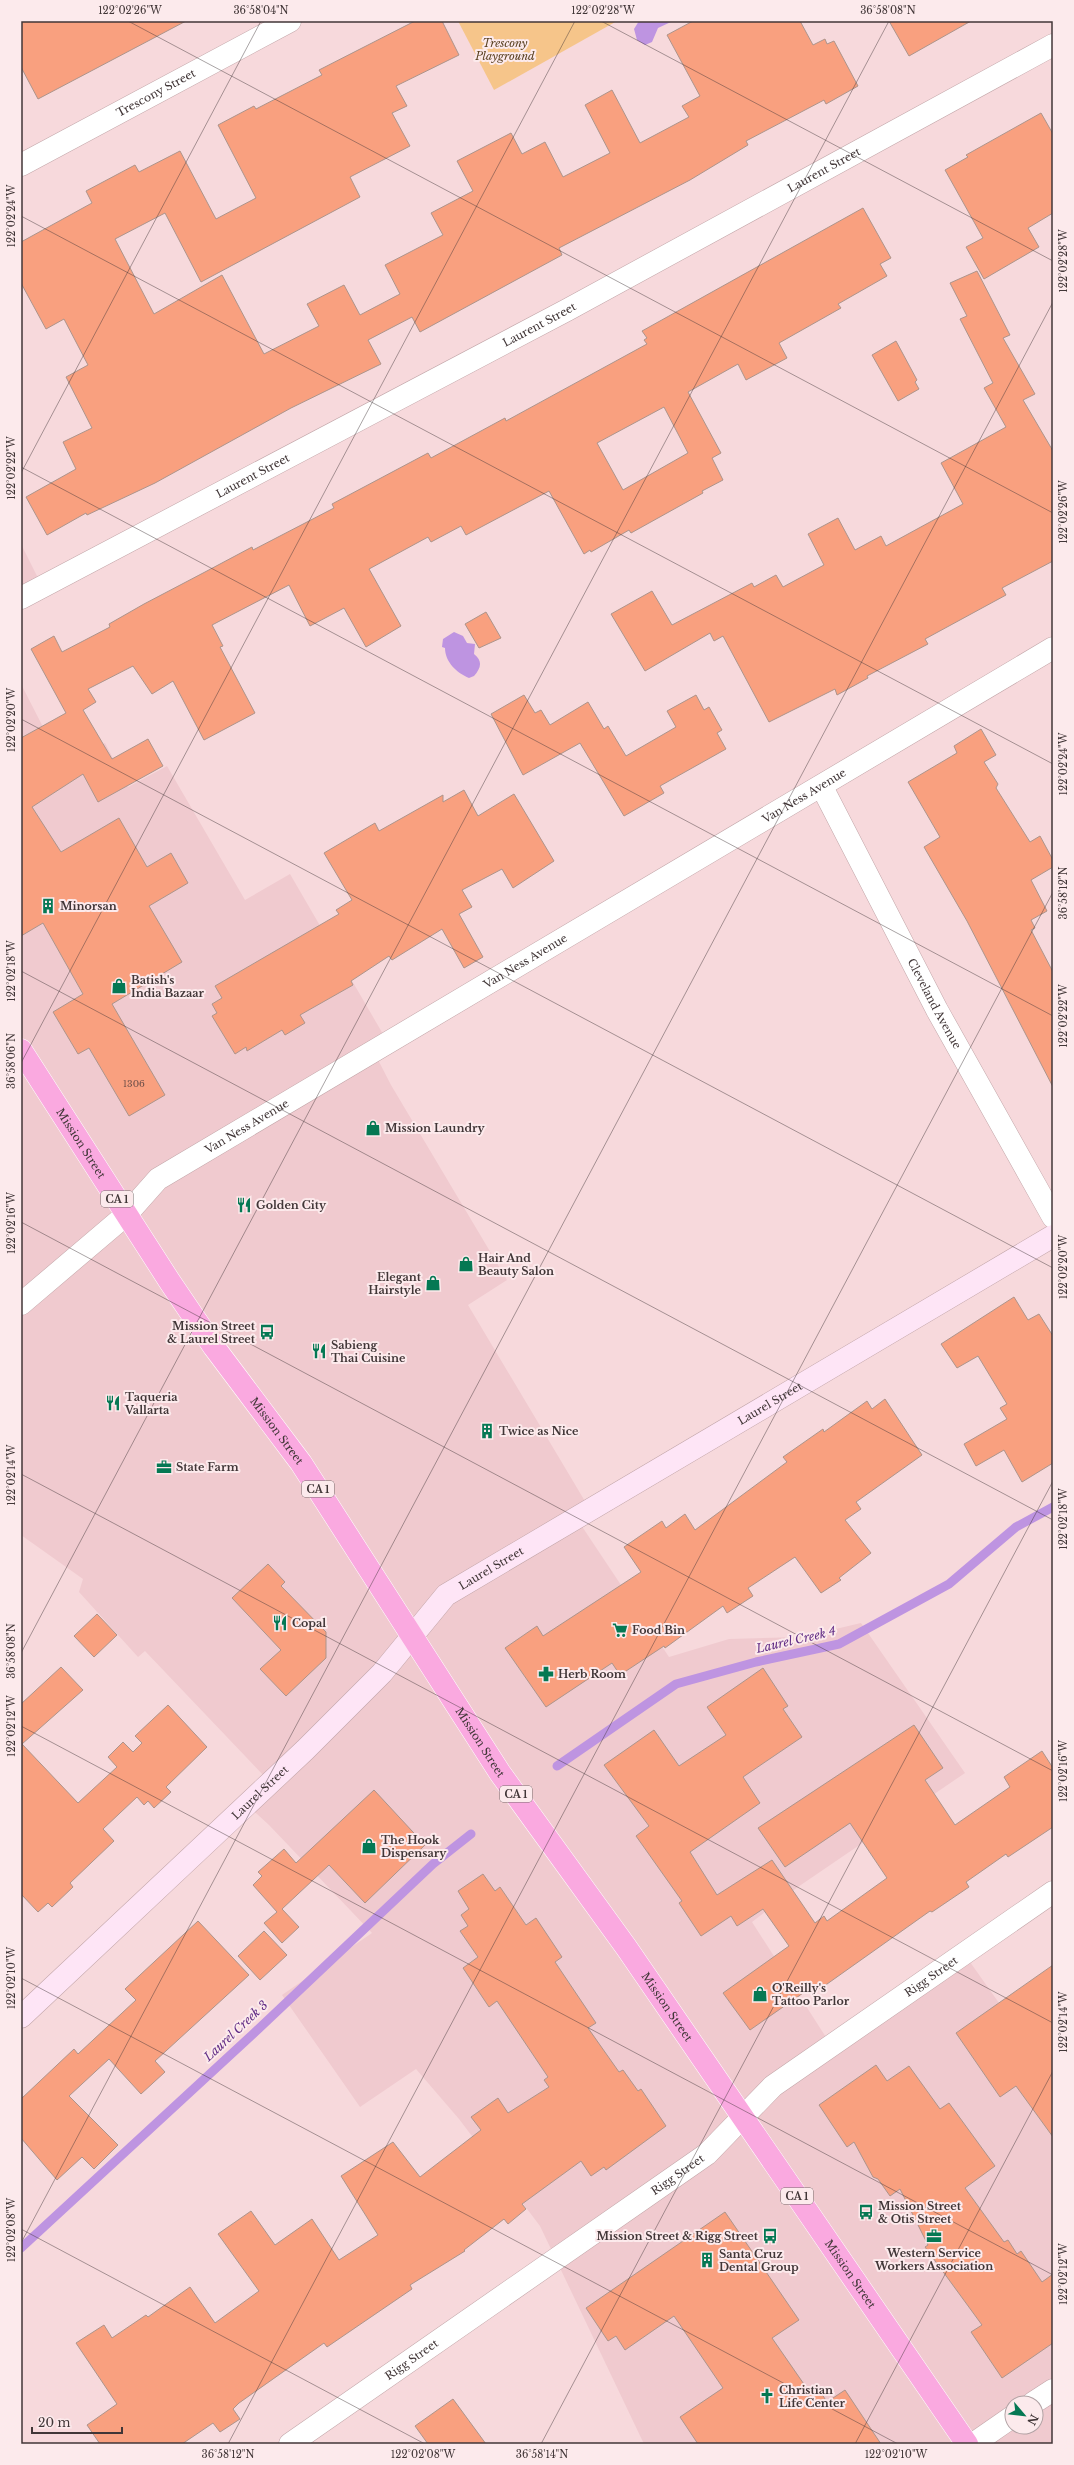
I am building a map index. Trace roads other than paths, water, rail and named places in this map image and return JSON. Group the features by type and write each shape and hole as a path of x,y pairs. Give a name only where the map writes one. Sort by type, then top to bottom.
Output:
{"highway":[{"name":"Mission Street","path":"21,1050 214,1347 301,1462 411,1637 500,1773 626,1948 967,2444"}],"street":[{"name":"Trescony Street","path":"21,165 290,21"},
{"name":"Laurent Street","path":"21,598 567,310 1053,45"},
{"name":"Van Ness Avenue","path":"21,1304 127,1214 158,1179 822,787 1053,648"},
{"name":"Cleveland Avenue","path":"822,787 937,1010 1053,1217"},
{"name":"Laurel Street","path":"21,2017 305,1750 382,1673 446,1595 1053,1236"},
{"name":"Rigg Street","path":"290,2444 710,2152 744,2119 773,2086 1053,1892"},
{"path":"1044,2396 1053,2390"},
{"path":"973,2444 1004,2423"}],"waterway":[{"name":"Laurel Creek 4","path":"557,1766 676,1684 756,1662 839,1644 949,1584 1016,1527 1053,1507"},
{"name":"Laurel Creek 3","path":"21,2248 252,2035 433,1864 471,1834"}],"place":[{"name":"Minorsan","path":"48,906"},
{"name":"Batish's India Bazaar","path":"119,986"},
{"name":"Mission Laundry","path":"373,1128"},
{"name":"Golden City","path":"244,1205"},
{"name":"Hair And Beauty Salon","path":"466,1264"},
{"name":"Elegant Hairstyle","path":"433,1283"},
{"name":"Mission Street & Laurel Street","path":"267,1332"},
{"name":"Sabieng Thai Cuisine","path":"319,1351"},
{"name":"Taqueria Vallarta","path":"113,1403"},
{"name":"Twice as Nice","path":"487,1431"},
{"name":"State Farm","path":"164,1467"},
{"name":"Copal","path":"280,1623"},
{"name":"Food Bin","path":"620,1630"},
{"name":"Herb Room","path":"546,1674"},
{"name":"The Hook Dispensary","path":"369,1846"},
{"name":"O'Reilly's Tattoo Parlor","path":"760,1994"},
{"name":"Mission Street & Otis Street","path":"866,2212"},
{"name":"Mission Street & Rigg Street","path":"770,2236"},
{"name":"Western Service Workers Association","path":"934,2236"},
{"name":"Santa Cruz Dental Group","path":"707,2260"},
{"name":"Christian Life Center","path":"767,2396"}],"park label":[{"name":"Trescony Playground","path":"505,49"}]}
